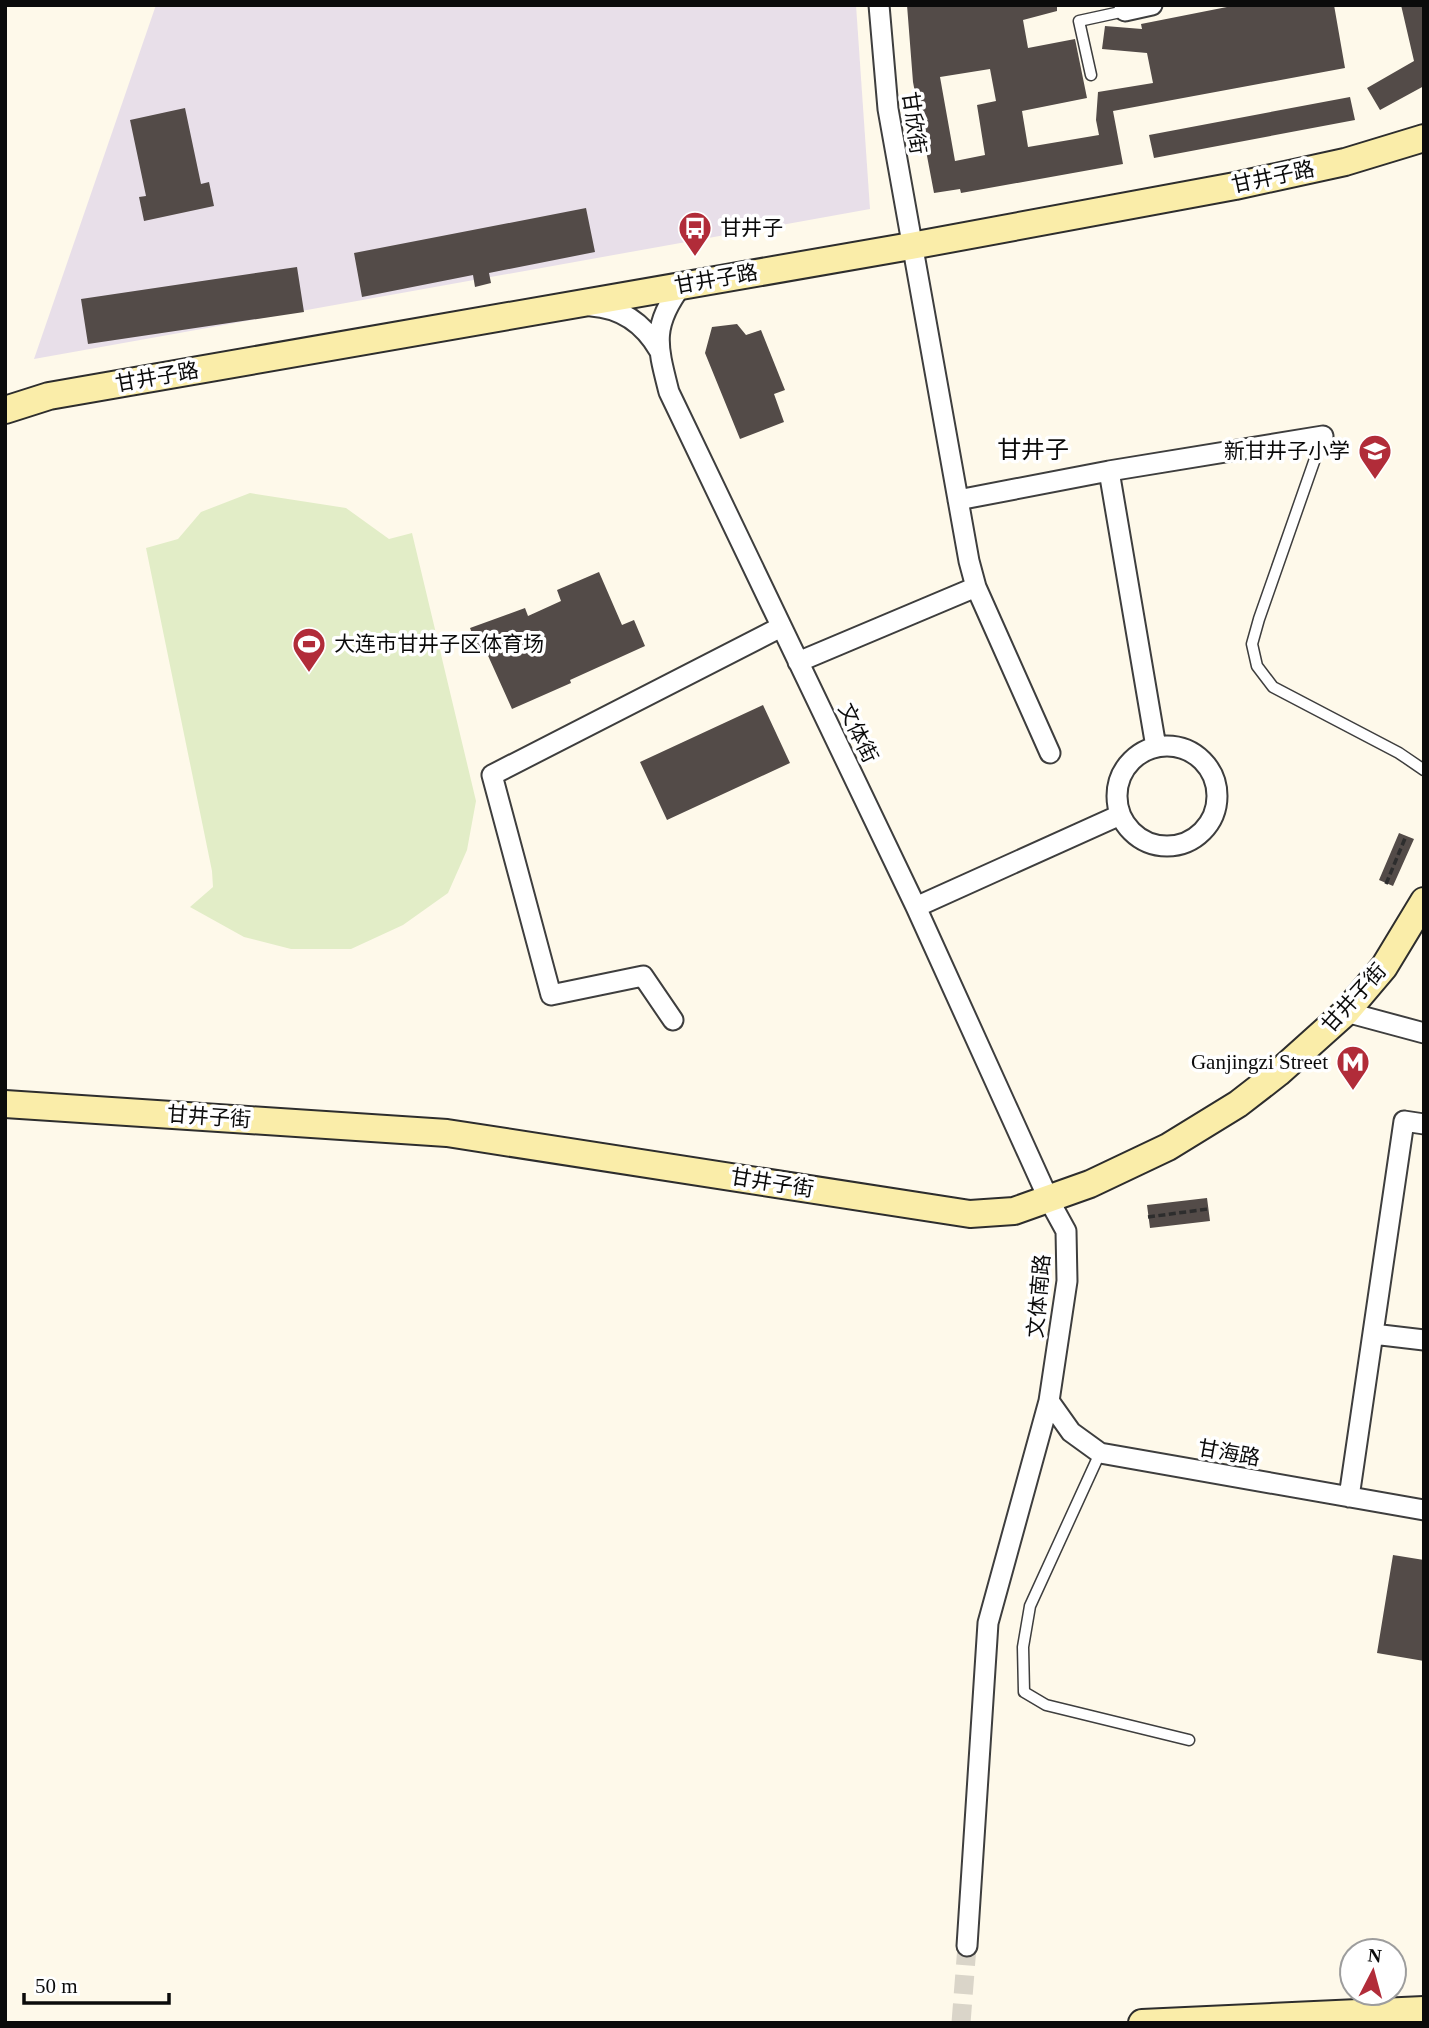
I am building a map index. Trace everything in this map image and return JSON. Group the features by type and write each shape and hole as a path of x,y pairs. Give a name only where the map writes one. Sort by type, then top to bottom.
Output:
{"street":[{"name":"甘欣街","path":"879,5 888,109 976,587 1050,754"},
{"path":"1125,8 1152,5"},
{"name":"甘井子路","path":"5,410 48,396 912,246 1235,186 1345,162 1424,138"},
{"name":"文体街","path":"682,285 667,304 659,327 659,350 669,391 916,907 1049,1200"},
{"path":"569,305 605,307 621,313 650,335 659,350"},
{"path":"958,500 1109,471 1323,436"},
{"path":"1109,471 1156,747"},
{"path":"798,662 976,587"},
{"path":"673,1020 643,976 551,995 492,775 781,627"},
{"path":"1174,746 1190,752 1204,762 1213,776 1217,808 1200,835 1186,843 1163,846 1140,839 1128,828 1120,815 1117,798 1119,781 1127,765 1140,754 1156,747 1174,746"},
{"path":"916,907 1120,815"},
{"name":"甘井子街","path":"5,1104 447,1133 970,1214 1014,1211 1090,1184 1168,1147 1238,1104 1278,1073 1346,1012 1384,967 1424,901"},
{"path":"1346,1012 1424,1033"},
{"path":"1349,1497 1404,1121 1424,1124"},
{"name":"文体南路","path":"967,1946 988,1623 1049,1401 1067,1281 1066,1231 1049,1200"},
{"path":"1373,1334 1424,1340"},
{"name":"甘海路","path":"1049,1401 1070,1432 1100,1453 1424,1510"},
{"path":"1142,2023 1424,2010"}],"lane":[{"path":"1091,75 1079,21 1125,8"},
{"path":"1323,436 1259,619 1252,645 1257,666 1273,687 1399,753 1424,770"},
{"path":"1100,1453 1030,1606 1023,1647 1024,1692 1046,1704 1189,1740"}],"path":[{"path":"1387,884 1406,836"},
{"path":"1148,1217 1208,1209"}],"shaded area":[{"path":"156,5 856,5 870,209 34,359"}],"green space":[{"name":"大连市甘井子区体育场","path":"250,493 346,508 389,539 412,533 476,801 467,850 448,893 403,925 351,949 291,949 244,937 190,907 213,887 212,871 146,548 178,539 201,512"}],"building":[{"path":"907,5 1057,5 1057,11 1023,20 1028,48 1075,39 1087,98 1022,111 1028,147 1099,135 1096,120 1098,92 1153,83 1147,53 1102,49 1105,26 1142,29 1141,24 1237,5 1334,5 1345,68 1113,111 1123,164 961,193 960,189 934,193 913,82","holes":["990,69 996,101 977,105 985,155 955,161 940,77"]},
{"path":"1401,5 1424,5 1424,86 1380,110 1367,88 1414,61"},
{"path":"1350,97 1355,120 1154,158 1149,135"},
{"path":"185,108 201,184 209,182 214,206 144,221 139,197 146,196 130,120"},
{"path":"586,208 595,252 489,273 491,283 475,287 473,275 362,297 354,253"},
{"path":"297,267 304,312 88,344 81,299"},
{"path":"737,324 746,335 761,330 785,390 774,394 784,422 740,439 705,353 712,327"},
{"path":"599,572 622,625 634,620 645,646 512,709 485,649 479,651 470,628 525,608 528,616 561,601 557,590"},
{"path":"763,705 790,763 667,820 640,762"},
{"path":"1399,833 1414,839 1393,886 1379,880"},
{"path":"1207,1198 1210,1221 1150,1228 1147,1205"},
{"path":"1393,1555 1424,1560 1424,1661 1377,1653"}],"tunnel":[{"path":"961,2023 967,1946"}],"place":[{"name":"甘井子","path":"695,258"},
{"name":"新甘井子小学","path":"1375,481"},
{"name":"大连市甘井子区体育场","path":"309,674"},
{"name":"Ganjingzi Street","path":"1353,1092"}],"district":[{"name":"甘井子","path":"1033,450"}]}
